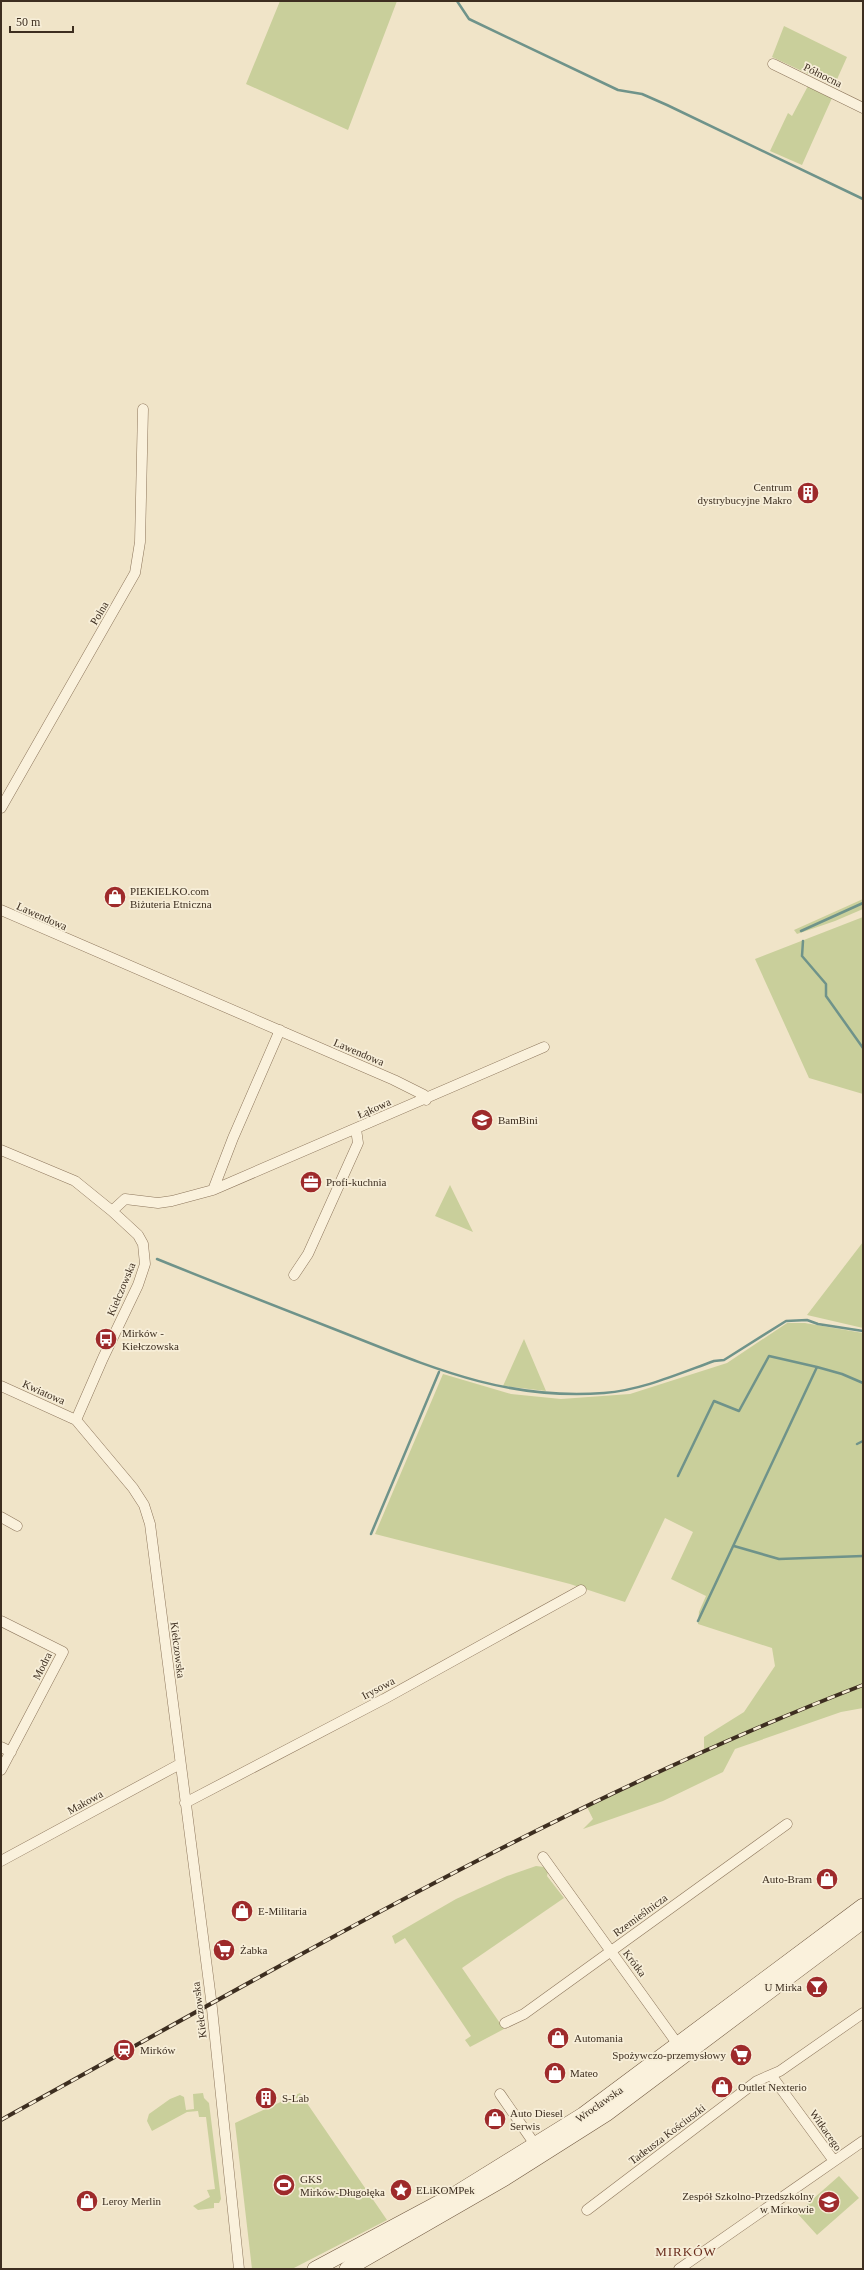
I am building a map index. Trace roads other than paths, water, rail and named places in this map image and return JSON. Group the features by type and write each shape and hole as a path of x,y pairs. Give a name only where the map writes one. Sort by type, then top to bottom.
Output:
{"main road":[{"name":"Wrocławska","path":"314,2269 457,2193 536,2146 602,2102 679,2046 863,1906"},
{"name":"Wrocławska","path":"347,2269 505,2178 594,2122 863,1921"}],"street":[{"name":"Północna","path":"773,64 863,108"},
{"name":"Polna","path":"1,808 135,573 140,542 143,408"},
{"name":"Lawendowa","path":"1,910 74,943 280,1030 402,1084 424,1094 426,1100"},
{"path":"213,1190 233,1138 280,1030"},
{"name":"Łąkowa","path":"112,1211 125,1199 158,1203 213,1190 426,1100 544,1048"},
{"path":"294,1275 308,1254 358,1143 356,1129"},
{"name":"Kiełczowska","path":"1,1150 75,1181 112,1211 141,1239 146,1254 145,1264 138,1285 76,1420 88,1430 134,1488 147,1510 150,1524 211,1999 239,2269"},
{"name":"Kwiatowa","path":"1,1386 76,1420"},
{"path":"1,1516 17,1526"},
{"name":"Irysowa","path":"185,1803 384,1699 581,1590"},
{"name":"Modra","path":"1,1622 63,1652 1,1770"},
{"path":"1,1747 11,1752"},
{"name":"Makowa","path":"1,1861 180,1764"},
{"name":"Rzemieślnicza","path":"505,2023 524,2014 787,1824"},
{"name":"Krótka","path":"543,1857 679,2046"},
{"name":"Tadeusza Kościuszki","path":"587,2210 757,2081 780,2071 863,2013"},
{"name":"Witkacego","path":"771,2074 834,2161"},
{"path":"500,2094 536,2146"},
{"path":"679,2269 692,2266 863,2140"}],"waterway":[{"path":"457,1 469,19 618,90 642,94 667,105 863,199"},
{"path":"801,931 863,903"},
{"path":"803,941 802,956 826,984 826,996 863,1048"},
{"path":"157,1259 433,1367 466,1378 498,1386 532,1391 567,1394 604,1393 632,1389 714,1361 724,1360 786,1321 807,1320 818,1324 863,1331"},
{"path":"678,1476 714,1401 739,1411 769,1356 817,1367"},
{"path":"698,1621 817,1367 842,1374 863,1383"},
{"path":"371,1534 439,1372"},
{"path":"857,1444 863,1441"},
{"path":"734,1546 779,1559 863,1556"}],"railway":[{"path":"1,2120 318,1945 532,1833 641,1780 751,1731 863,1685"}],"place":[{"name":"Centrum dystrybucyjne Makro","path":"808,493"},
{"name":"PIEKIELKO.com Biżuteria Etniczna","path":"115,897"},
{"name":"BamBini","path":"482,1120"},
{"name":"Profi-kuchnia","path":"311,1182"},
{"name":"Mirków - Kiełczowska","path":"106,1339"},
{"name":"Auto-Bram","path":"827,1879"},
{"name":"E-Militaria","path":"242,1911"},
{"name":"Żabka","path":"224,1950"},
{"name":"U Mirka","path":"817,1987"},
{"name":"Automania","path":"558,2038"},
{"name":"Mirków","path":"124,2050"},
{"name":"Spożywczo-przemysłowy","path":"741,2055"},
{"name":"Mateo","path":"555,2073"},
{"name":"Outlet Nexterio","path":"722,2087"},
{"name":"S-Lab","path":"266,2098"},
{"name":"Auto Diesel Serwis","path":"495,2119"},
{"name":"GKS Mirków-Długołęka","path":"284,2185"},
{"name":"ELiKOMPek","path":"401,2190"},
{"name":"Leroy Merlin","path":"87,2201"},
{"name":"Zespół Szkolno-Przedszkolny w Mirkowie","path":"829,2202"}],"district":[{"name":"MIRKÓW","path":"686,2251"}]}
